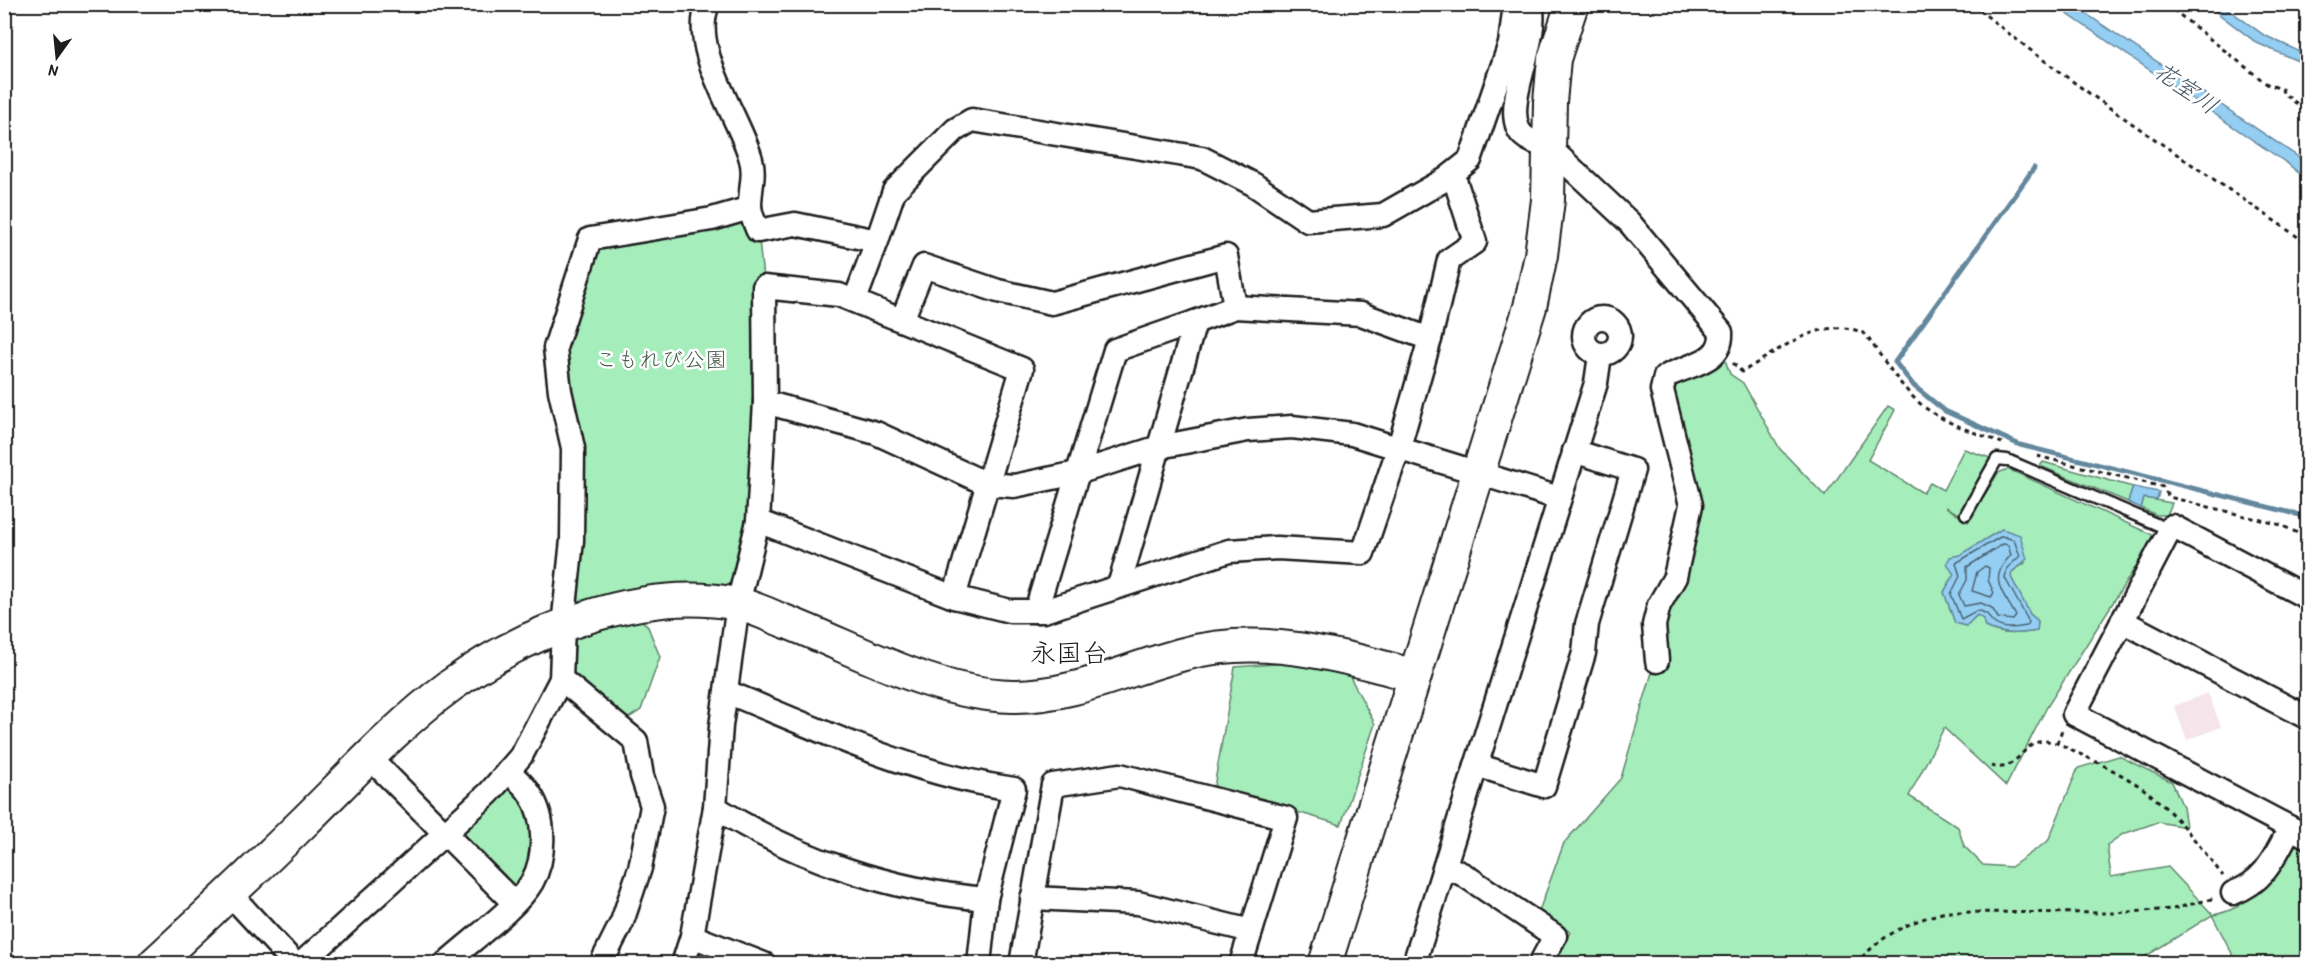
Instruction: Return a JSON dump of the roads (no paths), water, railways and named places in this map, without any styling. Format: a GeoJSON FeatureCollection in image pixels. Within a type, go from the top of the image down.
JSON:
{"type":"FeatureCollection","features":[{"type":"Feature","properties":{"kind":"street"},"geometry":{"type":"LineString","coordinates":[[708,4],[704,12],[705,49],[750,156],[754,175],[750,208],[758,231],[795,224],[877,241]]}},
{"type":"Feature","properties":{"kind":"street"},"geometry":{"type":"LineString","coordinates":[[855,300],[894,190],[955,130],[972,120],[1202,158],[1253,184],[1308,221],[1383,216],[1453,174],[1470,160],[1510,44],[1515,4]]}},
{"type":"Feature","properties":{"kind":"street"},"geometry":{"type":"LineString","coordinates":[[1531,4],[1533,13],[1528,49],[1515,114],[1518,130],[1534,143],[1548,146],[1629,222],[1711,318],[1720,332],[1722,344],[1714,356],[1665,377],[1662,390],[1691,505],[1675,577],[1659,605],[1654,625],[1657,661]]}},
{"type":"Feature","properties":{"kind":"street"},"geometry":{"type":"LineString","coordinates":[[1326,963],[1516,360],[1539,266],[1548,200],[1548,146],[1554,59],[1572,4]]}},
{"type":"Feature","properties":{"kind":"street"},"geometry":{"type":"LineString","coordinates":[[758,521],[954,597],[1010,610],[1044,611],[1229,551],[1276,548],[1363,553],[1399,447],[1430,339],[1449,260],[1475,242],[1453,174]]}},
{"type":"Feature","properties":{"kind":"street"},"geometry":{"type":"LineString","coordinates":[[301,963],[446,834],[508,771],[521,756],[561,679],[562,626],[572,540],[573,448],[560,391],[555,348],[590,239],[712,219],[750,208]]}},
{"type":"Feature","properties":{"kind":"street"},"geometry":{"type":"LineString","coordinates":[[902,320],[924,266],[998,291],[1052,303],[1226,256],[1235,307]]}},
{"type":"Feature","properties":{"kind":"street"},"geometry":{"type":"LineString","coordinates":[[683,963],[692,936],[716,807],[721,726],[738,604],[758,521],[765,402],[764,287],[839,295],[855,300],[1022,369],[954,597]]}},
{"type":"Feature","properties":{"kind":"street"},"geometry":{"type":"LineString","coordinates":[[1036,611],[1115,350],[1235,307],[1361,314],[1430,339]]}},
{"type":"Feature","properties":{"kind":"street"},"geometry":{"type":"LineString","coordinates":[[1119,586],[1195,322]]}},
{"type":"Feature","properties":{"kind":"street"},"geometry":{"type":"LineString","coordinates":[[1414,963],[1558,498],[1596,383],[1600,355]]}},
{"type":"Feature","properties":{"kind":"street"},"geometry":{"type":"LineString","coordinates":[[765,402],[876,433],[987,484],[1014,486],[1077,473],[1159,447],[1248,430],[1292,427],[1352,434],[1558,498]]}},
{"type":"Feature","properties":{"kind":"street"},"geometry":{"type":"LineString","coordinates":[[1476,765],[1544,786],[1584,653],[1587,624],[1632,470],[1574,451]]}},
{"type":"Feature","properties":{"kind":"street"},"geometry":{"type":"LineString","coordinates":[[2233,893],[2249,888],[2299,833],[2074,714],[2172,526],[2307,598]]}},
{"type":"Feature","properties":{"kind":"street"},"geometry":{"type":"LineString","coordinates":[[154,963],[230,894],[402,726],[450,686],[513,646],[562,626],[627,607],[683,599],[738,604],[828,638],[940,686],[1012,696],[1076,690],[1185,654],[1236,644],[1336,654],[1415,676]]}},
{"type":"Feature","properties":{"kind":"street"},"geometry":{"type":"LineString","coordinates":[[2122,621],[2307,718]]}},
{"type":"Feature","properties":{"kind":"street"},"geometry":{"type":"LineString","coordinates":[[561,679],[636,741],[642,776],[652,806],[640,868],[630,900],[622,922],[601,963]]}},
{"type":"Feature","properties":{"kind":"street"},"geometry":{"type":"LineString","coordinates":[[727,692],[894,759],[954,779],[1014,789],[986,899],[979,963]]}},
{"type":"Feature","properties":{"kind":"street"},"geometry":{"type":"LineString","coordinates":[[370,758],[514,903]]}},
{"type":"Feature","properties":{"kind":"street"},"geometry":{"type":"LineString","coordinates":[[446,963],[514,903],[532,881],[543,841],[538,810],[530,793],[508,771]]}},
{"type":"Feature","properties":{"kind":"street"},"geometry":{"type":"LineString","coordinates":[[1021,963],[1053,785],[1120,775],[1286,818],[1241,963]]}},
{"type":"Feature","properties":{"kind":"street"},"geometry":{"type":"LineString","coordinates":[[716,807],[752,831],[842,867],[949,896],[986,899]]}},
{"type":"Feature","properties":{"kind":"street"},"geometry":{"type":"LineString","coordinates":[[1445,866],[1464,875],[1555,936],[1540,963]]}},
{"type":"Feature","properties":{"kind":"street"},"geometry":{"type":"LineString","coordinates":[[230,894],[295,963]]}},
{"type":"Feature","properties":{"kind":"street"},"geometry":{"type":"LineString","coordinates":[[1032,898],[1138,903],[1251,931]]}},
{"type":"Feature","properties":{"kind":"street"},"geometry":{"type":"LineString","coordinates":[[692,936],[764,963]]}},
{"type":"Feature","properties":{"kind":"lane"},"geometry":{"type":"LineString","coordinates":[[1966,514],[1997,459],[2007,460],[2170,530]]}},
{"type":"Feature","properties":{"kind":"water","name":"花室川"},"geometry":{"type":"Polygon","coordinates":[[[2054,5],[2073,5],[2297,156],[2307,165],[2307,180],[2288,164],[2054,5]]]}},
{"type":"Feature","properties":{"kind":"water"},"geometry":{"type":"Polygon","coordinates":[[[2207,5],[2222,5],[2264,35],[2307,55],[2307,65],[2257,43],[2207,5]]]}},
{"type":"Feature","properties":{"kind":"water"},"geometry":{"type":"Polygon","coordinates":[[[2133,487],[2159,492],[2157,500],[2144,498],[2141,508],[2128,502],[2133,487]]]}},
{"type":"Feature","properties":{"kind":"water"},"geometry":{"type":"Polygon","coordinates":[[[2002,529],[2020,535],[2027,559],[2012,572],[2011,577],[2030,614],[2038,621],[2037,631],[2004,633],[1985,627],[1983,619],[1977,615],[1966,626],[1955,623],[1944,592],[1954,575],[1947,563],[1950,557],[1960,555],[2002,529]]]}},
{"type":"Feature","properties":{"kind":"waterway"},"geometry":{"type":"LineString","coordinates":[[2034,168],[1895,362],[1914,386],[1945,411],[2020,445],[2308,517]]}},
{"type":"Feature","properties":{"kind":"district","name":"永国台"},"geometry":{"type":"Point","coordinates":[1069,653]}},
{"type":"Feature","properties":{"kind":"park label","name":"こもれび公園"},"geometry":{"type":"Point","coordinates":[661,359]}}]}
